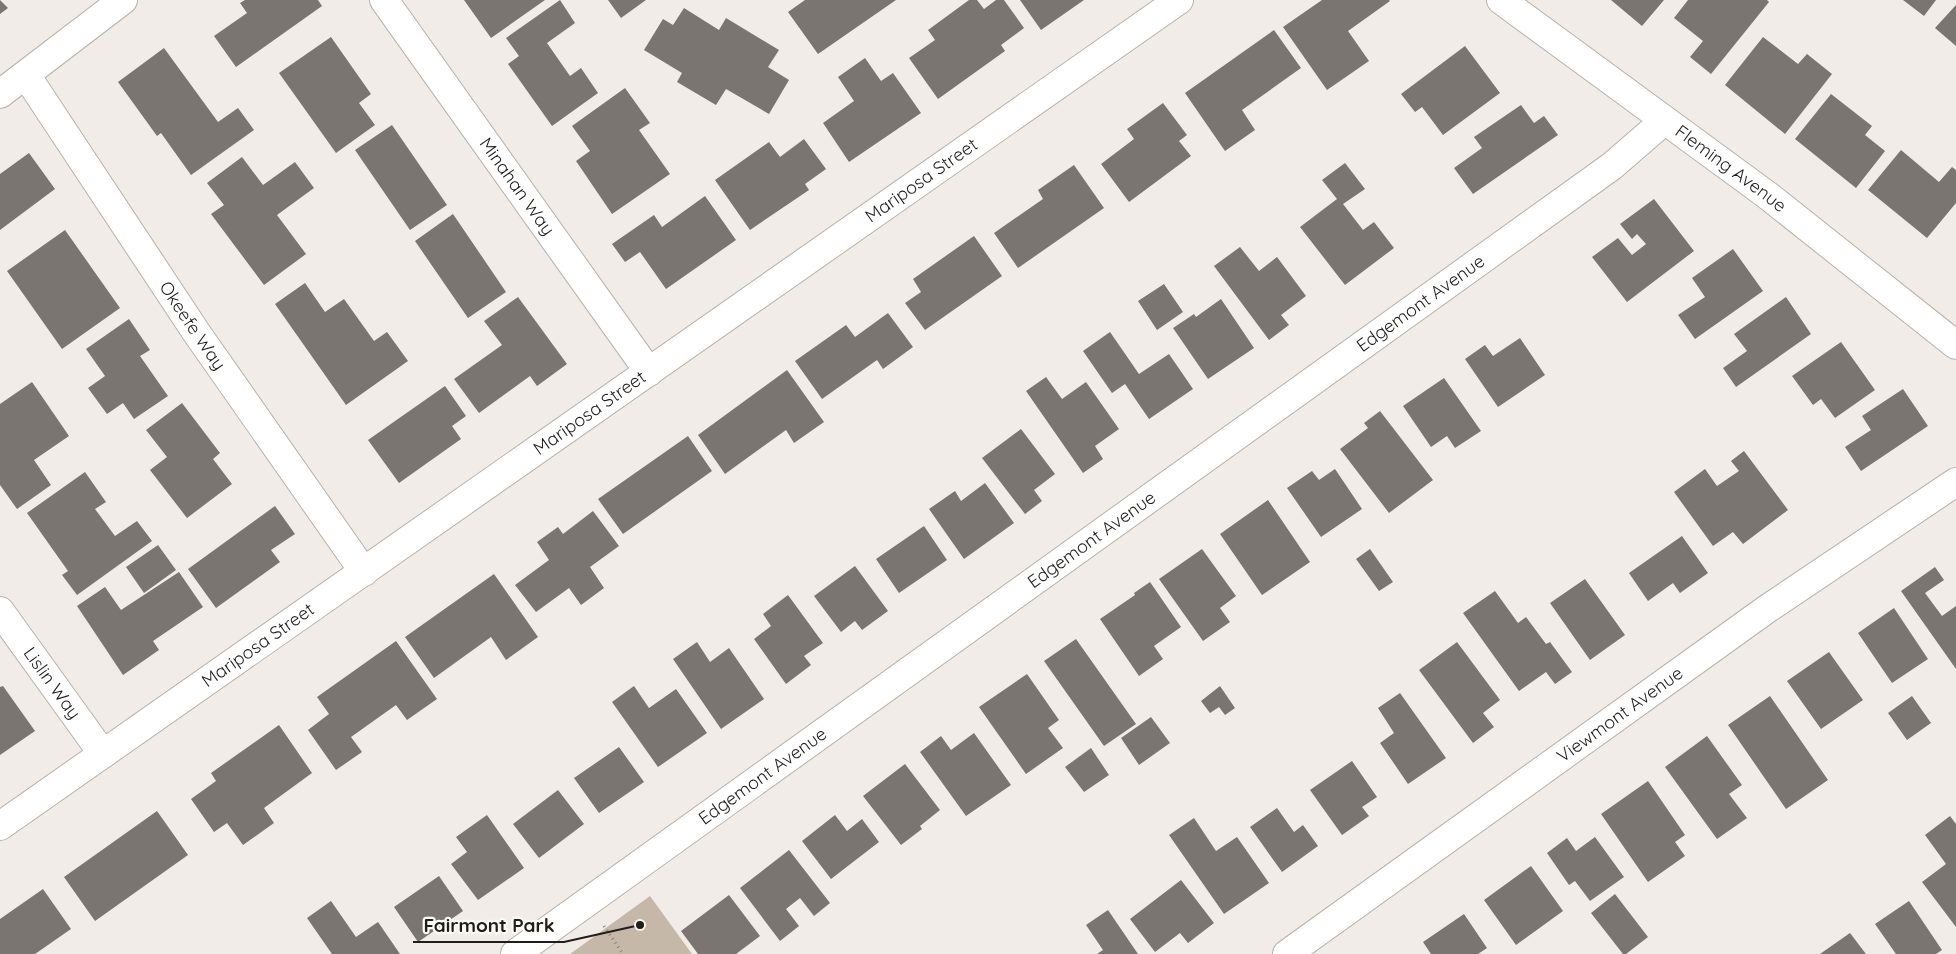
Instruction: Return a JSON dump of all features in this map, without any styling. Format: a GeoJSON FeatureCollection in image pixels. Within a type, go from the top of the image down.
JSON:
{"type":"FeatureCollection","features":[{"type":"Feature","properties":{"kind":"street"},"geometry":{"type":"LineString","coordinates":[[0,94],[123,0]]}},
{"type":"Feature","properties":{"kind":"street","name":"Minahan Way"},"geometry":{"type":"LineString","coordinates":[[384,0],[649,372]]}},
{"type":"Feature","properties":{"kind":"street","name":"Mariposa Street"},"geometry":{"type":"LineString","coordinates":[[0,826],[1179,0]]}},
{"type":"Feature","properties":{"kind":"street","name":"Fleming Avenue"},"geometry":{"type":"LineString","coordinates":[[1501,0],[1766,195],[1956,345]]}},
{"type":"Feature","properties":{"kind":"street","name":"Okeefe Way"},"geometry":{"type":"LineString","coordinates":[[26,75],[196,332],[364,572]]}},
{"type":"Feature","properties":{"kind":"street","name":"Edgemont Avenue"},"geometry":{"type":"LineString","coordinates":[[515,954],[1612,166],[1664,121]]}},
{"type":"Feature","properties":{"kind":"street","name":"Viewmont Avenue"},"geometry":{"type":"LineString","coordinates":[[1287,954],[1767,610],[1956,482]]}},
{"type":"Feature","properties":{"kind":"street","name":"Lislin Way"},"geometry":{"type":"LineString","coordinates":[[0,611],[103,754]]}},
{"type":"Feature","properties":{"kind":"shaded area"},"geometry":{"type":"Polygon","coordinates":[[[650,896],[692,954],[570,954],[650,896]]]}},
{"type":"Feature","properties":{"kind":"building"},"geometry":{"type":"Polygon","coordinates":[[[0,0],[8,8],[0,14],[0,0]]]}},
{"type":"Feature","properties":{"kind":"building"},"geometry":{"type":"Polygon","coordinates":[[[245,0],[318,0],[322,6],[236,67],[214,36],[247,13],[240,3],[245,0]]]}},
{"type":"Feature","properties":{"kind":"building"},"geometry":{"type":"Polygon","coordinates":[[[464,0],[545,0],[491,38],[464,0]]]}},
{"type":"Feature","properties":{"kind":"building"},"geometry":{"type":"Polygon","coordinates":[[[560,0],[575,23],[547,43],[570,76],[581,68],[598,93],[552,126],[508,64],[519,56],[506,38],[560,0]]]}},
{"type":"Feature","properties":{"kind":"building"},"geometry":{"type":"Polygon","coordinates":[[[608,0],[646,0],[621,18],[608,0]]]}},
{"type":"Feature","properties":{"kind":"building"},"geometry":{"type":"Polygon","coordinates":[[[805,0],[896,0],[818,54],[788,12],[805,0]]]}},
{"type":"Feature","properties":{"kind":"building"},"geometry":{"type":"Polygon","coordinates":[[[969,0],[977,0],[984,9],[996,0],[1004,0],[1024,28],[1001,45],[1005,51],[938,99],[909,58],[935,40],[928,30],[969,0]]]}},
{"type":"Feature","properties":{"kind":"building"},"geometry":{"type":"Polygon","coordinates":[[[1020,0],[1084,0],[1041,30],[1020,0]]]}},
{"type":"Feature","properties":{"kind":"building"},"geometry":{"type":"Polygon","coordinates":[[[1322,0],[1390,1],[1348,31],[1369,61],[1327,90],[1283,27],[1322,0]]]}},
{"type":"Feature","properties":{"kind":"building"},"geometry":{"type":"Polygon","coordinates":[[[1611,0],[1664,0],[1642,26],[1611,0]]]}},
{"type":"Feature","properties":{"kind":"building"},"geometry":{"type":"Polygon","coordinates":[[[1688,0],[1767,0],[1769,2],[1711,74],[1690,57],[1703,41],[1674,18],[1688,0]]]}},
{"type":"Feature","properties":{"kind":"building"},"geometry":{"type":"Polygon","coordinates":[[[1903,0],[1936,0],[1924,16],[1903,0]]]}},
{"type":"Feature","properties":{"kind":"building"},"geometry":{"type":"Polygon","coordinates":[[[1956,5],[1956,46],[1935,28],[1956,5]]]}},
{"type":"Feature","properties":{"kind":"building"},"geometry":{"type":"Polygon","coordinates":[[[684,8],[719,30],[726,18],[779,50],[768,67],[789,80],[769,114],[726,89],[716,105],[677,82],[682,73],[644,50],[663,19],[673,25],[684,8]]]}},
{"type":"Feature","properties":{"kind":"building"},"geometry":{"type":"Polygon","coordinates":[[[1274,30],[1301,68],[1242,110],[1255,130],[1225,151],[1185,93],[1274,30]]]}},
{"type":"Feature","properties":{"kind":"building"},"geometry":{"type":"Polygon","coordinates":[[[331,37],[371,94],[359,103],[375,125],[336,153],[279,73],[331,37]]]}},
{"type":"Feature","properties":{"kind":"building"},"geometry":{"type":"Polygon","coordinates":[[[1763,37],[1798,64],[1807,54],[1832,74],[1785,134],[1725,85],[1763,37]]]}},
{"type":"Feature","properties":{"kind":"building"},"geometry":{"type":"Polygon","coordinates":[[[1465,46],[1500,93],[1443,135],[1422,107],[1415,112],[1401,94],[1465,46]]]}},
{"type":"Feature","properties":{"kind":"building"},"geometry":{"type":"Polygon","coordinates":[[[164,48],[218,122],[238,108],[254,130],[191,175],[161,133],[157,136],[118,82],[164,48]]]}},
{"type":"Feature","properties":{"kind":"building"},"geometry":{"type":"Polygon","coordinates":[[[865,58],[881,81],[893,73],[921,113],[849,162],[823,123],[854,101],[838,77],[865,58]]]}},
{"type":"Feature","properties":{"kind":"building"},"geometry":{"type":"Polygon","coordinates":[[[625,88],[650,123],[639,130],[670,174],[612,214],[576,161],[590,151],[572,126],[625,88]]]}},
{"type":"Feature","properties":{"kind":"building"},"geometry":{"type":"Polygon","coordinates":[[[1831,94],[1872,126],[1865,135],[1885,151],[1856,188],[1795,139],[1831,94]]]}},
{"type":"Feature","properties":{"kind":"building"},"geometry":{"type":"Polygon","coordinates":[[[1163,103],[1187,135],[1179,141],[1191,156],[1129,202],[1101,164],[1134,139],[1127,129],[1163,103]]]}},
{"type":"Feature","properties":{"kind":"building"},"geometry":{"type":"Polygon","coordinates":[[[1521,105],[1534,123],[1544,116],[1558,135],[1473,194],[1454,168],[1482,148],[1474,137],[1521,105]]]}},
{"type":"Feature","properties":{"kind":"building"},"geometry":{"type":"Polygon","coordinates":[[[392,125],[447,205],[410,230],[355,150],[392,125]]]}},
{"type":"Feature","properties":{"kind":"building"},"geometry":{"type":"Polygon","coordinates":[[[804,139],[826,169],[805,184],[809,190],[750,230],[715,180],[769,142],[780,157],[804,139]]]}},
{"type":"Feature","properties":{"kind":"building"},"geometry":{"type":"Polygon","coordinates":[[[1901,150],[1939,182],[1952,167],[1956,170],[1956,203],[1927,238],[1868,190],[1901,150]]]}},
{"type":"Feature","properties":{"kind":"building"},"geometry":{"type":"Polygon","coordinates":[[[29,153],[55,189],[0,230],[0,174],[29,153]]]}},
{"type":"Feature","properties":{"kind":"building"},"geometry":{"type":"Polygon","coordinates":[[[242,157],[263,185],[295,162],[314,188],[277,215],[306,254],[264,285],[211,214],[224,205],[207,183],[242,157]]]}},
{"type":"Feature","properties":{"kind":"building"},"geometry":{"type":"Polygon","coordinates":[[[1345,163],[1365,189],[1343,204],[1363,230],[1374,222],[1394,248],[1345,285],[1300,227],[1337,199],[1322,180],[1345,163]]]}},
{"type":"Feature","properties":{"kind":"building"},"geometry":{"type":"Polygon","coordinates":[[[1074,165],[1104,208],[1018,268],[994,233],[1043,199],[1038,190],[1074,165]]]}},
{"type":"Feature","properties":{"kind":"building"},"geometry":{"type":"Polygon","coordinates":[[[705,196],[736,240],[666,289],[640,252],[625,262],[612,244],[654,215],[662,227],[705,196]]]}},
{"type":"Feature","properties":{"kind":"building"},"geometry":{"type":"Polygon","coordinates":[[[1654,199],[1694,251],[1627,302],[1592,257],[1618,238],[1632,255],[1646,244],[1637,234],[1632,239],[1620,224],[1654,199]]]}},
{"type":"Feature","properties":{"kind":"building"},"geometry":{"type":"Polygon","coordinates":[[[453,214],[506,292],[468,318],[415,241],[453,214]]]}},
{"type":"Feature","properties":{"kind":"building"},"geometry":{"type":"Polygon","coordinates":[[[65,230],[120,308],[62,349],[7,271],[65,230]]]}},
{"type":"Feature","properties":{"kind":"building"},"geometry":{"type":"Polygon","coordinates":[[[974,236],[1002,276],[925,330],[905,303],[921,292],[913,279],[974,236]]]}},
{"type":"Feature","properties":{"kind":"building"},"geometry":{"type":"Polygon","coordinates":[[[1240,247],[1259,271],[1277,257],[1306,296],[1281,315],[1289,325],[1269,340],[1214,266],[1240,247]]]}},
{"type":"Feature","properties":{"kind":"building"},"geometry":{"type":"Polygon","coordinates":[[[1733,249],[1763,291],[1695,339],[1678,315],[1705,297],[1692,278],[1733,249]]]}},
{"type":"Feature","properties":{"kind":"building"},"geometry":{"type":"Polygon","coordinates":[[[305,283],[325,312],[344,299],[374,341],[387,332],[408,361],[346,405],[275,304],[305,283]]]}},
{"type":"Feature","properties":{"kind":"building"},"geometry":{"type":"Polygon","coordinates":[[[1164,284],[1183,312],[1157,330],[1138,301],[1164,284]]]}},
{"type":"Feature","properties":{"kind":"building"},"geometry":{"type":"Polygon","coordinates":[[[518,297],[567,364],[537,386],[530,376],[479,413],[454,379],[502,345],[484,321],[518,297]]]}},
{"type":"Feature","properties":{"kind":"building"},"geometry":{"type":"Polygon","coordinates":[[[1786,297],[1811,334],[1736,387],[1723,368],[1747,351],[1734,334],[1786,297]]]}},
{"type":"Feature","properties":{"kind":"building"},"geometry":{"type":"Polygon","coordinates":[[[1221,299],[1254,348],[1208,379],[1173,328],[1194,314],[1196,317],[1221,299]]]}},
{"type":"Feature","properties":{"kind":"building"},"geometry":{"type":"Polygon","coordinates":[[[888,313],[913,347],[883,369],[877,360],[822,399],[795,361],[846,325],[855,337],[888,313]]]}},
{"type":"Feature","properties":{"kind":"building"},"geometry":{"type":"Polygon","coordinates":[[[129,319],[150,350],[140,356],[168,396],[134,419],[123,403],[107,414],[88,388],[105,376],[86,349],[129,319]]]}},
{"type":"Feature","properties":{"kind":"building"},"geometry":{"type":"Polygon","coordinates":[[[1110,332],[1139,374],[1169,354],[1193,389],[1149,419],[1125,384],[1112,393],[1083,351],[1110,332]]]}},
{"type":"Feature","properties":{"kind":"building"},"geometry":{"type":"Polygon","coordinates":[[[1520,338],[1545,375],[1498,407],[1465,359],[1485,345],[1493,356],[1520,338]]]}},
{"type":"Feature","properties":{"kind":"building"},"geometry":{"type":"Polygon","coordinates":[[[1841,342],[1875,390],[1835,418],[1821,399],[1813,405],[1792,376],[1841,342]]]}},
{"type":"Feature","properties":{"kind":"building"},"geometry":{"type":"Polygon","coordinates":[[[787,370],[824,422],[794,443],[786,430],[725,474],[698,435],[787,370]]]}},
{"type":"Feature","properties":{"kind":"building"},"geometry":{"type":"Polygon","coordinates":[[[1046,377],[1062,399],[1086,382],[1119,429],[1095,446],[1103,459],[1083,473],[1026,391],[1046,377]]]}},
{"type":"Feature","properties":{"kind":"building"},"geometry":{"type":"Polygon","coordinates":[[[1444,378],[1481,431],[1455,448],[1447,436],[1431,447],[1403,406],[1444,378]]]}},
{"type":"Feature","properties":{"kind":"building"},"geometry":{"type":"Polygon","coordinates":[[[32,382],[69,436],[34,460],[51,485],[17,509],[0,485],[0,404],[32,382]]]}},
{"type":"Feature","properties":{"kind":"building"},"geometry":{"type":"Polygon","coordinates":[[[445,386],[466,416],[452,426],[461,439],[399,483],[368,440],[445,386]]]}},
{"type":"Feature","properties":{"kind":"building"},"geometry":{"type":"Polygon","coordinates":[[[1903,389],[1928,426],[1861,471],[1845,447],[1871,430],[1862,416],[1903,389]]]}},
{"type":"Feature","properties":{"kind":"building"},"geometry":{"type":"Polygon","coordinates":[[[182,403],[220,453],[213,459],[232,484],[187,518],[150,470],[167,457],[146,430],[182,403]]]}},
{"type":"Feature","properties":{"kind":"building"},"geometry":{"type":"Polygon","coordinates":[[[1380,411],[1433,480],[1389,513],[1340,449],[1368,428],[1364,423],[1380,411]]]}},
{"type":"Feature","properties":{"kind":"building"},"geometry":{"type":"Polygon","coordinates":[[[1021,429],[1055,474],[1034,490],[1042,501],[1025,514],[982,458],[1021,429]]]}},
{"type":"Feature","properties":{"kind":"building"},"geometry":{"type":"Polygon","coordinates":[[[688,436],[712,471],[623,534],[598,499],[688,436]]]}},
{"type":"Feature","properties":{"kind":"building"},"geometry":{"type":"Polygon","coordinates":[[[1744,451],[1788,510],[1743,544],[1733,532],[1713,546],[1674,492],[1705,469],[1717,486],[1739,471],[1731,461],[1744,451]]]}},
{"type":"Feature","properties":{"kind":"building"},"geometry":{"type":"Polygon","coordinates":[[[1335,469],[1362,509],[1321,537],[1287,488],[1312,471],[1319,480],[1335,469]]]}},
{"type":"Feature","properties":{"kind":"building"},"geometry":{"type":"Polygon","coordinates":[[[85,472],[106,502],[95,509],[115,536],[137,521],[152,541],[77,595],[62,575],[68,571],[27,513],[85,472]]]}},
{"type":"Feature","properties":{"kind":"building"},"geometry":{"type":"Polygon","coordinates":[[[985,483],[1014,523],[964,559],[929,509],[955,491],[961,501],[985,483]]]}},
{"type":"Feature","properties":{"kind":"building"},"geometry":{"type":"Polygon","coordinates":[[[1268,500],[1310,562],[1262,595],[1220,534],[1268,500]]]}},
{"type":"Feature","properties":{"kind":"building"},"geometry":{"type":"Polygon","coordinates":[[[275,506],[295,534],[271,550],[280,562],[216,608],[188,569],[275,506]]]}},
{"type":"Feature","properties":{"kind":"building"},"geometry":{"type":"Polygon","coordinates":[[[593,511],[619,546],[590,567],[604,588],[581,605],[569,588],[536,612],[515,585],[549,560],[537,542],[558,527],[563,534],[593,511]]]}},
{"type":"Feature","properties":{"kind":"building"},"geometry":{"type":"Polygon","coordinates":[[[924,526],[947,560],[899,593],[876,559],[924,526]]]}},
{"type":"Feature","properties":{"kind":"building"},"geometry":{"type":"Polygon","coordinates":[[[1682,536],[1708,573],[1680,593],[1673,583],[1648,601],[1629,573],[1682,536]]]}},
{"type":"Feature","properties":{"kind":"building"},"geometry":{"type":"Polygon","coordinates":[[[158,545],[176,570],[144,593],[126,567],[158,545]]]}},
{"type":"Feature","properties":{"kind":"building"},"geometry":{"type":"Polygon","coordinates":[[[1202,549],[1236,596],[1220,608],[1230,622],[1203,641],[1159,579],[1202,549]]]}},
{"type":"Feature","properties":{"kind":"building"},"geometry":{"type":"Polygon","coordinates":[[[1370,549],[1393,582],[1379,591],[1356,559],[1370,549]]]}},
{"type":"Feature","properties":{"kind":"building"},"geometry":{"type":"Polygon","coordinates":[[[855,566],[888,611],[862,630],[855,621],[841,632],[814,596],[855,566]]]}},
{"type":"Feature","properties":{"kind":"building"},"geometry":{"type":"Polygon","coordinates":[[[1935,567],[1944,580],[1925,593],[1942,616],[1956,606],[1956,669],[1901,591],[1935,567]]]}},
{"type":"Feature","properties":{"kind":"building"},"geometry":{"type":"Polygon","coordinates":[[[179,572],[203,607],[153,641],[159,650],[123,675],[77,606],[105,587],[121,610],[179,572]]]}},
{"type":"Feature","properties":{"kind":"building"},"geometry":{"type":"Polygon","coordinates":[[[494,574],[538,637],[506,660],[491,637],[434,678],[405,637],[494,574]]]}},
{"type":"Feature","properties":{"kind":"building"},"geometry":{"type":"Polygon","coordinates":[[[1585,579],[1625,635],[1590,660],[1550,603],[1585,579]]]}},
{"type":"Feature","properties":{"kind":"building"},"geometry":{"type":"Polygon","coordinates":[[[1150,582],[1181,627],[1154,646],[1163,659],[1139,676],[1100,619],[1135,595],[1134,593],[1150,582]]]}},
{"type":"Feature","properties":{"kind":"building"},"geometry":{"type":"Polygon","coordinates":[[[1495,591],[1518,623],[1526,617],[1546,644],[1550,642],[1572,672],[1555,684],[1546,672],[1519,691],[1463,613],[1495,591]]]}},
{"type":"Feature","properties":{"kind":"building"},"geometry":{"type":"Polygon","coordinates":[[[788,595],[823,643],[804,656],[811,665],[786,684],[754,639],[771,626],[763,614],[788,595]]]}},
{"type":"Feature","properties":{"kind":"building"},"geometry":{"type":"Polygon","coordinates":[[[1894,608],[1928,659],[1892,683],[1858,633],[1894,608]]]}},
{"type":"Feature","properties":{"kind":"building"},"geometry":{"type":"Polygon","coordinates":[[[1076,639],[1136,724],[1104,746],[1044,661],[1076,639]]]}},
{"type":"Feature","properties":{"kind":"building"},"geometry":{"type":"Polygon","coordinates":[[[396,641],[437,699],[407,720],[396,705],[351,737],[362,752],[336,770],[308,730],[329,714],[317,697],[396,641]]]}},
{"type":"Feature","properties":{"kind":"building"},"geometry":{"type":"Polygon","coordinates":[[[697,642],[710,662],[729,648],[764,699],[721,729],[673,659],[697,642]]]}},
{"type":"Feature","properties":{"kind":"building"},"geometry":{"type":"Polygon","coordinates":[[[1457,642],[1500,700],[1483,713],[1494,727],[1473,743],[1419,670],[1457,642]]]}},
{"type":"Feature","properties":{"kind":"building"},"geometry":{"type":"Polygon","coordinates":[[[1829,652],[1863,700],[1821,729],[1787,681],[1829,652]]]}},
{"type":"Feature","properties":{"kind":"building"},"geometry":{"type":"Polygon","coordinates":[[[1027,674],[1059,720],[1048,728],[1063,748],[1026,774],[979,707],[1027,674]]]}},
{"type":"Feature","properties":{"kind":"building"},"geometry":{"type":"Polygon","coordinates":[[[3,686],[35,731],[0,755],[0,687],[3,686]]]}},
{"type":"Feature","properties":{"kind":"building"},"geometry":{"type":"Polygon","coordinates":[[[634,686],[649,708],[676,689],[707,733],[658,767],[612,702],[634,686]]]}},
{"type":"Feature","properties":{"kind":"building"},"geometry":{"type":"Polygon","coordinates":[[[1220,686],[1235,708],[1225,715],[1219,707],[1210,713],[1201,701],[1220,686]]]}},
{"type":"Feature","properties":{"kind":"building"},"geometry":{"type":"Polygon","coordinates":[[[1400,693],[1446,758],[1408,784],[1380,743],[1394,733],[1378,708],[1400,693]]]}},
{"type":"Feature","properties":{"kind":"building"},"geometry":{"type":"Polygon","coordinates":[[[1770,696],[1828,780],[1786,809],[1728,725],[1770,696]]]}},
{"type":"Feature","properties":{"kind":"building"},"geometry":{"type":"Polygon","coordinates":[[[1912,696],[1931,723],[1907,740],[1888,713],[1912,696]]]}},
{"type":"Feature","properties":{"kind":"building"},"geometry":{"type":"Polygon","coordinates":[[[1151,717],[1170,743],[1139,765],[1121,738],[1151,717]]]}},
{"type":"Feature","properties":{"kind":"building"},"geometry":{"type":"Polygon","coordinates":[[[279,725],[312,773],[264,808],[274,823],[243,845],[227,823],[214,832],[191,799],[216,781],[211,773],[279,725]]]}},
{"type":"Feature","properties":{"kind":"building"},"geometry":{"type":"Polygon","coordinates":[[[974,733],[1011,785],[966,816],[920,752],[941,736],[951,750],[974,733]]]}},
{"type":"Feature","properties":{"kind":"building"},"geometry":{"type":"Polygon","coordinates":[[[1707,736],[1742,785],[1729,794],[1747,818],[1717,839],[1665,767],[1707,736]]]}},
{"type":"Feature","properties":{"kind":"building"},"geometry":{"type":"Polygon","coordinates":[[[619,747],[644,782],[599,813],[574,778],[619,747]]]}},
{"type":"Feature","properties":{"kind":"building"},"geometry":{"type":"Polygon","coordinates":[[[1091,748],[1109,775],[1084,792],[1065,767],[1091,748]]]}},
{"type":"Feature","properties":{"kind":"building"},"geometry":{"type":"Polygon","coordinates":[[[1352,761],[1377,797],[1362,807],[1369,816],[1342,835],[1310,790],[1352,761]]]}},
{"type":"Feature","properties":{"kind":"building"},"geometry":{"type":"Polygon","coordinates":[[[905,764],[940,810],[920,826],[922,829],[901,845],[863,796],[905,764]]]}},
{"type":"Feature","properties":{"kind":"building"},"geometry":{"type":"Polygon","coordinates":[[[1648,781],[1685,835],[1675,842],[1685,856],[1648,882],[1601,814],[1648,781]]]}},
{"type":"Feature","properties":{"kind":"building"},"geometry":{"type":"Polygon","coordinates":[[[558,790],[584,824],[539,858],[513,824],[558,790]]]}},
{"type":"Feature","properties":{"kind":"building"},"geometry":{"type":"Polygon","coordinates":[[[1277,808],[1294,832],[1303,825],[1318,846],[1282,872],[1250,827],[1277,808]]]}},
{"type":"Feature","properties":{"kind":"building"},"geometry":{"type":"Polygon","coordinates":[[[157,811],[188,855],[95,921],[64,877],[157,811]]]}},
{"type":"Feature","properties":{"kind":"building"},"geometry":{"type":"Polygon","coordinates":[[[487,815],[524,868],[478,900],[451,864],[467,852],[456,837],[487,815]]]}},
{"type":"Feature","properties":{"kind":"building"},"geometry":{"type":"Polygon","coordinates":[[[835,815],[847,831],[862,819],[879,842],[831,879],[802,841],[835,815]]]}},
{"type":"Feature","properties":{"kind":"building"},"geometry":{"type":"Polygon","coordinates":[[[1950,816],[1956,824],[1956,927],[1922,882],[1946,864],[1925,835],[1950,816]]]}},
{"type":"Feature","properties":{"kind":"building"},"geometry":{"type":"Polygon","coordinates":[[[1194,818],[1216,851],[1237,837],[1269,883],[1224,914],[1169,835],[1194,818]]]}},
{"type":"Feature","properties":{"kind":"building"},"geometry":{"type":"Polygon","coordinates":[[[1595,837],[1624,877],[1590,901],[1575,881],[1569,885],[1547,853],[1567,838],[1576,851],[1595,837]]]}},
{"type":"Feature","properties":{"kind":"building"},"geometry":{"type":"Polygon","coordinates":[[[789,850],[830,903],[814,916],[800,898],[786,909],[799,926],[780,941],[740,888],[789,850]]]}},
{"type":"Feature","properties":{"kind":"building"},"geometry":{"type":"Polygon","coordinates":[[[1531,866],[1563,911],[1516,945],[1484,900],[1531,866]]]}},
{"type":"Feature","properties":{"kind":"building"},"geometry":{"type":"Polygon","coordinates":[[[439,876],[463,911],[418,942],[394,907],[439,876]]]}},
{"type":"Feature","properties":{"kind":"building"},"geometry":{"type":"Polygon","coordinates":[[[1181,880],[1214,923],[1188,943],[1180,933],[1155,952],[1130,919],[1181,880]]]}},
{"type":"Feature","properties":{"kind":"building"},"geometry":{"type":"Polygon","coordinates":[[[43,889],[71,929],[35,954],[0,954],[0,919],[43,889]]]}},
{"type":"Feature","properties":{"kind":"building"},"geometry":{"type":"Polygon","coordinates":[[[1615,894],[1648,937],[1626,954],[1623,954],[1591,913],[1615,894]]]}},
{"type":"Feature","properties":{"kind":"building"},"geometry":{"type":"Polygon","coordinates":[[[729,895],[760,936],[736,954],[698,954],[681,931],[729,895]]]}},
{"type":"Feature","properties":{"kind":"building"},"geometry":{"type":"Polygon","coordinates":[[[331,901],[356,937],[378,922],[400,954],[332,954],[307,918],[331,901]]]}},
{"type":"Feature","properties":{"kind":"building"},"geometry":{"type":"Polygon","coordinates":[[[1909,901],[1942,950],[1936,954],[1896,954],[1875,924],[1909,901]]]}},
{"type":"Feature","properties":{"kind":"building"},"geometry":{"type":"Polygon","coordinates":[[[1108,910],[1138,954],[1097,954],[1103,950],[1086,925],[1108,910]]]}},
{"type":"Feature","properties":{"kind":"building"},"geometry":{"type":"Polygon","coordinates":[[[1464,914],[1487,948],[1478,954],[1431,954],[1423,942],[1464,914]]]}},
{"type":"Feature","properties":{"kind":"building"},"geometry":{"type":"Polygon","coordinates":[[[1850,933],[1866,954],[1820,954],[1850,933]]]}},
{"type":"Feature","properties":{"kind":"place","name":"Fairmont Park"},"geometry":{"type":"Point","coordinates":[640,925]}}]}
